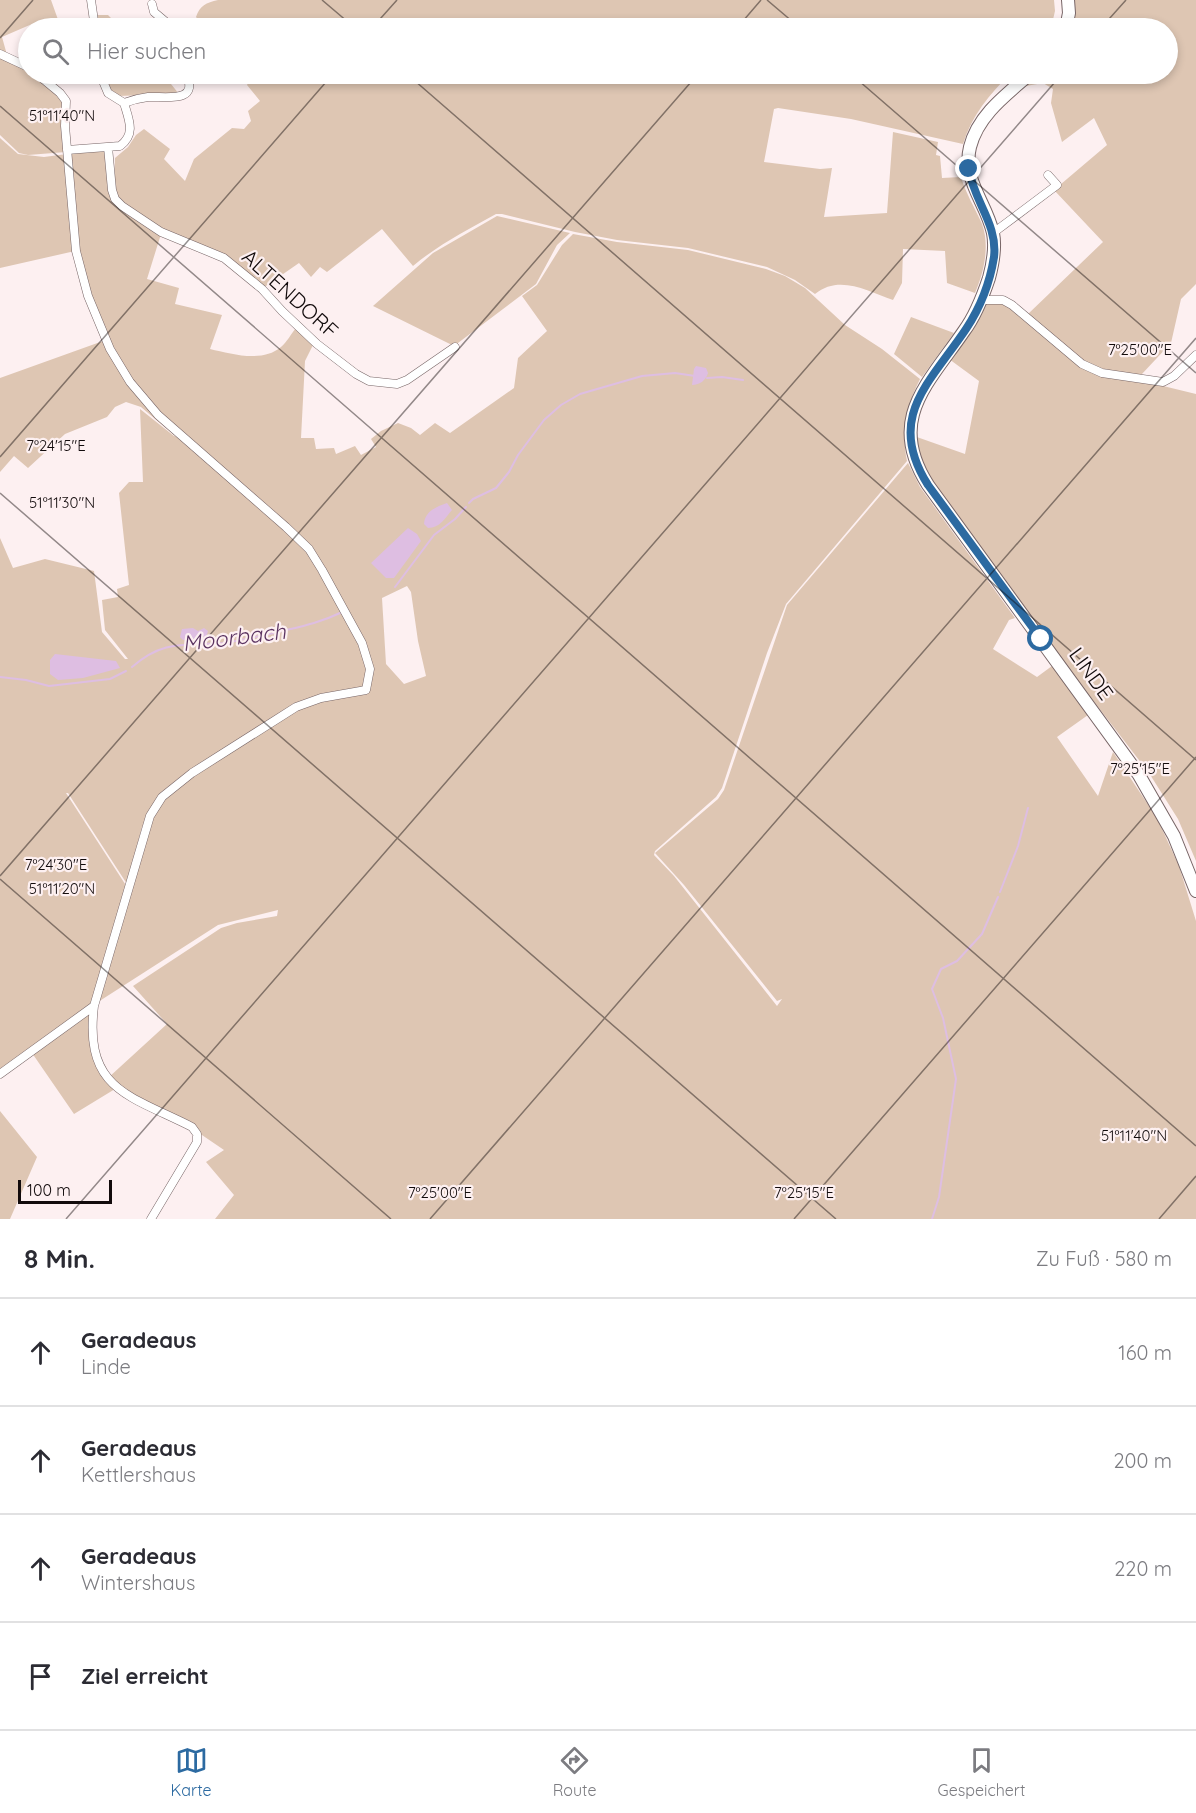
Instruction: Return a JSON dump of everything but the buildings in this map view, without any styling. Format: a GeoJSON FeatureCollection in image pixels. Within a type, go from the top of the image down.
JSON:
{"type":"FeatureCollection","features":[{"type":"Feature","properties":{"kind":"main road"},"geometry":{"type":"LineString","coordinates":[[1068,0],[1068,18]]}},
{"type":"Feature","properties":{"kind":"main road"},"geometry":{"type":"LineString","coordinates":[[993,233],[970,178],[968,157],[974,135],[989,112],[1019,84]]}},
{"type":"Feature","properties":{"kind":"main road","name":"LINDE"},"geometry":{"type":"LineString","coordinates":[[993,233],[994,256],[981,300],[966,330],[921,394],[912,420],[910,440],[913,457],[920,473],[953,520],[1152,795],[1178,843],[1196,891]]}},
{"type":"Feature","properties":{"kind":"street"},"geometry":{"type":"LineString","coordinates":[[91,0],[93,18]]}},
{"type":"Feature","properties":{"kind":"street"},"geometry":{"type":"LineString","coordinates":[[152,4],[154,12],[161,18]]}},
{"type":"Feature","properties":{"kind":"street"},"geometry":{"type":"LineString","coordinates":[[0,54],[18,62]]}},
{"type":"Feature","properties":{"kind":"street"},"geometry":{"type":"LineString","coordinates":[[49,84],[66,101],[65,126],[76,251],[88,296],[110,349],[130,382],[158,414],[286,526],[309,549],[362,643],[371,674],[366,690],[321,698],[296,707],[192,773],[162,797],[145,829],[94,1006],[92,1037],[94,1054],[106,1078],[116,1088],[192,1127],[197,1134],[197,1142],[151,1219]]}},
{"type":"Feature","properties":{"kind":"street"},"geometry":{"type":"LineString","coordinates":[[67,150],[120,146],[127,141],[130,135],[130,124],[124,103],[108,93],[104,84]]}},
{"type":"Feature","properties":{"kind":"street"},"geometry":{"type":"LineString","coordinates":[[124,103],[142,98],[174,98],[189,88],[189,84]]}},
{"type":"Feature","properties":{"kind":"street","name":"ALTENDORF"},"geometry":{"type":"LineString","coordinates":[[108,147],[112,190],[120,204],[161,232],[224,258],[262,289],[317,344],[356,374],[377,383],[397,384],[407,380],[455,347]]}},
{"type":"Feature","properties":{"kind":"street"},"geometry":{"type":"LineString","coordinates":[[993,233],[1057,185],[1048,175]]}},
{"type":"Feature","properties":{"kind":"street"},"geometry":{"type":"LineString","coordinates":[[981,300],[1003,300],[1012,305],[1082,364],[1102,373],[1163,382],[1174,376],[1196,355]]}},
{"type":"Feature","properties":{"kind":"street"},"geometry":{"type":"LineString","coordinates":[[0,1074],[94,1006]]}},
{"type":"Feature","properties":{"kind":"shaded area"},"geometry":{"type":"Polygon","coordinates":[[[0,0],[51,0],[57,18],[18,18],[18,30],[2,37],[7,55],[0,53],[0,0]]]}},
{"type":"Feature","properties":{"kind":"shaded area"},"geometry":{"type":"Polygon","coordinates":[[[218,0],[1054,0],[1055,11],[1053,18],[197,18],[199,10],[210,2],[218,0]]]}},
{"type":"Feature","properties":{"kind":"shaded area"},"geometry":{"type":"Polygon","coordinates":[[[1074,0],[1196,0],[1196,284],[1181,299],[1171,343],[1141,375],[1094,368],[1083,364],[1027,315],[1103,242],[1054,190],[1107,145],[1094,118],[1062,142],[1051,103],[1053,89],[1045,84],[1178,84],[1178,18],[1074,18],[1074,0]]]}},
{"type":"Feature","properties":{"kind":"shaded area"},"geometry":{"type":"Polygon","coordinates":[[[97,15],[108,15],[111,18],[97,18],[97,15]]]}},
{"type":"Feature","properties":{"kind":"shaded area"},"geometry":{"type":"Polygon","coordinates":[[[0,55],[18,64],[18,84],[47,84],[64,99],[66,152],[28,155],[19,153],[0,135],[0,55]]]}},
{"type":"Feature","properties":{"kind":"shaded area"},"geometry":{"type":"Polygon","coordinates":[[[108,84],[171,84],[179,94],[118,96],[108,84]]]}},
{"type":"Feature","properties":{"kind":"shaded area"},"geometry":{"type":"Polygon","coordinates":[[[1001,84],[982,106],[963,144],[851,119],[774,109],[764,162],[820,169],[832,168],[824,217],[887,213],[893,132],[938,142],[936,155],[940,156],[942,178],[961,177],[982,224],[986,250],[981,276],[975,293],[947,283],[945,251],[903,249],[902,283],[893,300],[864,289],[844,285],[824,288],[815,294],[795,280],[767,267],[688,248],[617,240],[496,214],[432,251],[413,266],[382,229],[327,272],[320,267],[311,277],[299,263],[263,288],[245,272],[161,230],[119,201],[114,188],[115,158],[144,129],[170,149],[164,159],[185,181],[194,159],[232,128],[244,129],[251,121],[248,111],[260,101],[247,85],[1001,84]]]}},
{"type":"Feature","properties":{"kind":"shaded area"},"geometry":{"type":"Polygon","coordinates":[[[0,138],[18,154],[44,157],[67,154],[75,251],[0,268],[0,138]]]}},
{"type":"Feature","properties":{"kind":"shaded area"},"geometry":{"type":"Polygon","coordinates":[[[108,149],[112,194],[161,234],[147,279],[179,288],[175,304],[222,315],[210,349],[247,356],[265,355],[281,347],[296,328],[314,343],[305,361],[301,438],[314,438],[316,449],[334,448],[336,454],[355,446],[361,455],[376,447],[371,439],[398,423],[411,428],[420,435],[435,423],[450,433],[514,388],[518,358],[547,331],[522,296],[537,285],[562,245],[573,234],[617,242],[688,250],[766,269],[785,276],[805,288],[845,325],[882,349],[920,379],[911,399],[906,419],[907,461],[786,604],[767,653],[722,788],[716,797],[655,851],[654,855],[674,876],[777,1006],[782,999],[777,1001],[684,885],[655,853],[718,799],[724,790],[787,605],[908,463],[920,487],[1015,618],[1009,620],[993,649],[1037,677],[1052,666],[1088,715],[1057,737],[1098,796],[1113,752],[1157,818],[1179,866],[1196,921],[1196,1219],[215,1219],[234,1195],[206,1162],[224,1150],[199,1133],[117,1088],[108,1078],[167,1024],[133,986],[221,928],[277,916],[278,910],[218,925],[98,1002],[155,809],[174,788],[307,704],[368,691],[372,681],[372,667],[369,653],[311,548],[159,413],[131,382],[111,348],[82,274],[68,152],[108,149]],[[407,586],[382,598],[386,664],[404,684],[426,676],[411,592],[407,586]]]}},
{"type":"Feature","properties":{"kind":"shaded area"},"geometry":{"type":"Polygon","coordinates":[[[497,216],[570,233],[557,245],[536,284],[454,346],[373,306],[433,253],[497,216]]]}},
{"type":"Feature","properties":{"kind":"shaded area"},"geometry":{"type":"Polygon","coordinates":[[[983,301],[1003,301],[1081,366],[1196,394],[1196,861],[1178,819],[1149,773],[1048,642],[924,472],[914,436],[965,454],[979,381],[949,359],[983,301]]]}},
{"type":"Feature","properties":{"kind":"shaded area"},"geometry":{"type":"Polygon","coordinates":[[[911,317],[954,333],[922,377],[894,354],[911,317]]]}},
{"type":"Feature","properties":{"kind":"shaded area"},"geometry":{"type":"Polygon","coordinates":[[[103,341],[129,383],[180,436],[174,435],[141,407],[126,402],[115,407],[107,417],[65,434],[28,468],[14,456],[0,472],[0,378],[103,341]]]}},
{"type":"Feature","properties":{"kind":"shaded area"},"geometry":{"type":"Polygon","coordinates":[[[696,366],[706,368],[708,373],[702,382],[692,385],[694,369],[696,366]]]}},
{"type":"Feature","properties":{"kind":"shaded area"},"geometry":{"type":"Polygon","coordinates":[[[140,409],[174,436],[180,437],[308,551],[344,613],[364,655],[367,672],[364,686],[356,690],[313,698],[206,762],[148,815],[142,827],[127,884],[66,793],[127,887],[91,1006],[0,1072],[0,538],[13,568],[45,559],[94,571],[102,632],[125,659],[128,659],[105,630],[102,600],[118,597],[117,589],[129,585],[119,493],[129,482],[143,482],[140,409]]]}},
{"type":"Feature","properties":{"kind":"shaded area"},"geometry":{"type":"Polygon","coordinates":[[[447,503],[452,510],[439,524],[428,528],[424,524],[426,516],[435,508],[447,503]]]}},
{"type":"Feature","properties":{"kind":"shaded area"},"geometry":{"type":"Polygon","coordinates":[[[408,528],[417,534],[421,541],[394,578],[386,578],[371,563],[408,528]]]}},
{"type":"Feature","properties":{"kind":"shaded area"},"geometry":{"type":"Polygon","coordinates":[[[193,628],[198,631],[204,628],[208,631],[206,638],[183,640],[180,637],[182,629],[193,628]]]}},
{"type":"Feature","properties":{"kind":"shaded area"},"geometry":{"type":"Polygon","coordinates":[[[55,654],[116,661],[120,668],[83,678],[58,680],[50,674],[50,660],[55,654]]]}},
{"type":"Feature","properties":{"kind":"shaded area"},"geometry":{"type":"Polygon","coordinates":[[[92,1010],[92,1046],[115,1089],[74,1114],[32,1053],[92,1010]]]}},
{"type":"Feature","properties":{"kind":"shaded area"},"geometry":{"type":"Polygon","coordinates":[[[0,1111],[37,1157],[10,1219],[0,1219],[0,1111]]]}},
{"type":"Feature","properties":{"kind":"waterway","name":"Moorbach"},"geometry":{"type":"LineString","coordinates":[[469,503],[496,488],[544,420],[561,405],[580,394],[642,376],[675,373],[695,376]]}},
{"type":"Feature","properties":{"kind":"waterway","name":"Moorbach"},"geometry":{"type":"LineString","coordinates":[[707,378],[722,377],[743,380]]}},
{"type":"Feature","properties":{"kind":"waterway","name":"Moorbach"},"geometry":{"type":"LineString","coordinates":[[395,587],[434,535],[466,507]]}},
{"type":"Feature","properties":{"kind":"waterway","name":"Moorbach"},"geometry":{"type":"LineString","coordinates":[[132,667],[154,652],[165,648],[242,640],[307,625],[340,613]]}},
{"type":"Feature","properties":{"kind":"waterway","name":"Moorbach"},"geometry":{"type":"LineString","coordinates":[[0,677],[49,686],[110,679],[126,671]]}},
{"type":"Feature","properties":{"kind":"waterway"},"geometry":{"type":"LineString","coordinates":[[1000,892],[1018,846],[1028,808]]}},
{"type":"Feature","properties":{"kind":"waterway"},"geometry":{"type":"LineString","coordinates":[[932,1219],[939,1197],[956,1079],[943,1018],[932,989],[941,969],[957,961],[982,934],[998,897]]}},
{"type":"Feature","properties":{"kind":"route"},"geometry":{"type":"LineString","coordinates":[[969,169],[974,189],[993,233],[994,256],[981,300],[973,318],[927,382],[921,394],[912,420],[911,448],[916,465],[928,485],[1041,639]]}}]}
